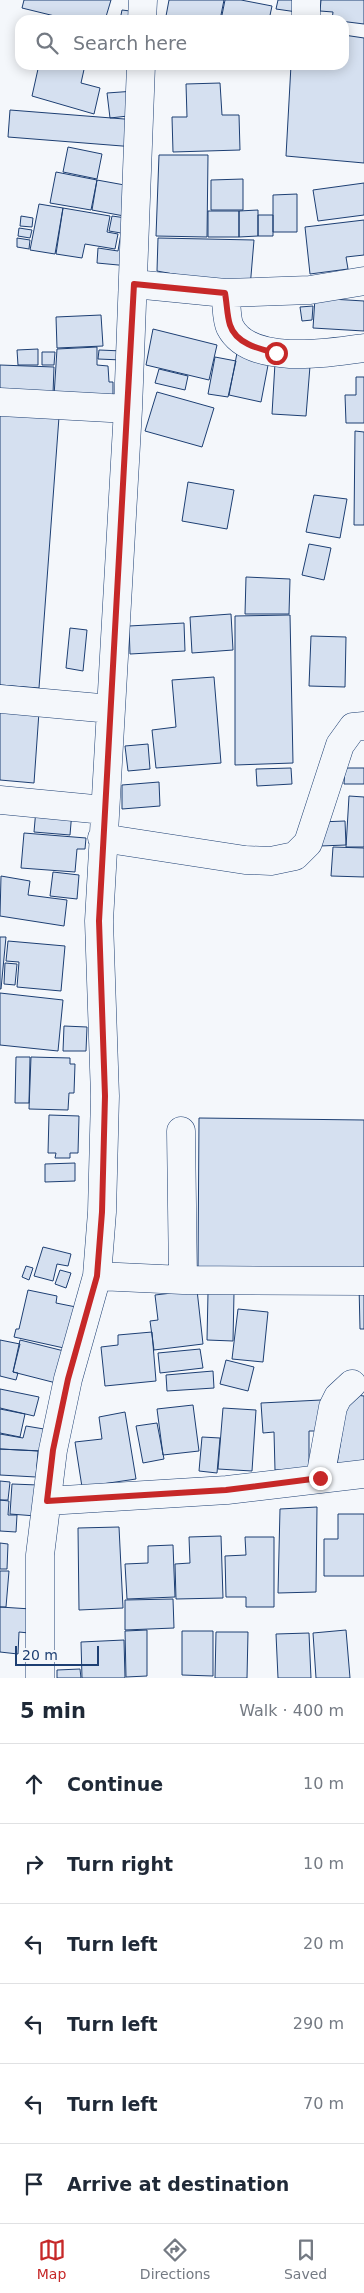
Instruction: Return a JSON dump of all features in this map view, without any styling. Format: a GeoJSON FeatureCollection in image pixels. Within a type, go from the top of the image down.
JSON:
{"type":"FeatureCollection","features":[{"type":"Feature","properties":{"kind":"street"},"geometry":{"type":"LineString","coordinates":[[142,15],[143,0]]}},
{"type":"Feature","properties":{"kind":"street"},"geometry":{"type":"LineString","coordinates":[[306,0],[306,15]]}},
{"type":"Feature","properties":{"kind":"street"},"geometry":{"type":"LineString","coordinates":[[40,1678],[40,1555],[53,1450],[68,1379],[97,1276],[102,1212],[105,1096],[99,921],[102,838],[128,410],[141,70]]}},
{"type":"Feature","properties":{"kind":"street"},"geometry":{"type":"LineString","coordinates":[[134,284],[225,293],[310,290],[364,281]]}},
{"type":"Feature","properties":{"kind":"street"},"geometry":{"type":"LineString","coordinates":[[225,293],[230,327],[240,339],[253,347],[276,353],[322,354],[364,348]]}},
{"type":"Feature","properties":{"kind":"street"},"geometry":{"type":"LineString","coordinates":[[0,402],[128,410]]}},
{"type":"Feature","properties":{"kind":"street"},"geometry":{"type":"LineString","coordinates":[[0,699],[111,709]]}},
{"type":"Feature","properties":{"kind":"street"},"geometry":{"type":"LineString","coordinates":[[102,838],[245,860],[271,862],[295,856],[308,843],[340,745],[353,727],[364,726]]}},
{"type":"Feature","properties":{"kind":"street"},"geometry":{"type":"LineString","coordinates":[[0,800],[104,810]]}},
{"type":"Feature","properties":{"kind":"street"},"geometry":{"type":"LineString","coordinates":[[180,1131],[183,1280]]}},
{"type":"Feature","properties":{"kind":"street"},"geometry":{"type":"LineString","coordinates":[[97,1276],[183,1280],[364,1281]]}},
{"type":"Feature","properties":{"kind":"street"},"geometry":{"type":"LineString","coordinates":[[320,1478],[333,1407],[338,1397],[352,1384]]}},
{"type":"Feature","properties":{"kind":"street"},"geometry":{"type":"LineString","coordinates":[[47,1501],[226,1490],[364,1474]]}},
{"type":"Feature","properties":{"kind":"building"},"geometry":{"type":"Polygon","coordinates":[[[24,0],[111,0],[106,15],[51,15],[22,8],[24,0]]]}},
{"type":"Feature","properties":{"kind":"building"},"geometry":{"type":"Polygon","coordinates":[[[169,0],[224,0],[221,15],[166,15],[169,0]]]}},
{"type":"Feature","properties":{"kind":"building"},"geometry":{"type":"Polygon","coordinates":[[[225,0],[241,0],[272,6],[270,15],[222,15],[225,0]]]}},
{"type":"Feature","properties":{"kind":"building"},"geometry":{"type":"Polygon","coordinates":[[[278,0],[298,0],[297,12],[276,9],[278,0]]]}},
{"type":"Feature","properties":{"kind":"building"},"geometry":{"type":"Polygon","coordinates":[[[321,0],[364,0],[364,24],[349,22],[349,15],[333,15],[333,12],[320,11],[321,0]]]}},
{"type":"Feature","properties":{"kind":"building"},"geometry":{"type":"Polygon","coordinates":[[[122,10],[138,12],[137,15],[121,15],[122,10]]]}},
{"type":"Feature","properties":{"kind":"building"},"geometry":{"type":"Polygon","coordinates":[[[349,36],[364,38],[364,163],[286,156],[291,70],[349,70],[349,36]]]}},
{"type":"Feature","properties":{"kind":"building"},"geometry":{"type":"Polygon","coordinates":[[[38,70],[84,70],[81,83],[100,88],[94,114],[32,96],[38,70]]]}},
{"type":"Feature","properties":{"kind":"building"},"geometry":{"type":"Polygon","coordinates":[[[220,83],[222,115],[239,115],[240,150],[173,152],[172,117],[187,117],[186,84],[220,83]]]}},
{"type":"Feature","properties":{"kind":"building"},"geometry":{"type":"Polygon","coordinates":[[[135,91],[137,115],[110,118],[107,93],[135,91]]]}},
{"type":"Feature","properties":{"kind":"building"},"geometry":{"type":"Polygon","coordinates":[[[10,110],[137,120],[135,147],[8,137],[10,110]]]}},
{"type":"Feature","properties":{"kind":"building"},"geometry":{"type":"Polygon","coordinates":[[[68,147],[102,154],[97,179],[63,172],[68,147]]]}},
{"type":"Feature","properties":{"kind":"building"},"geometry":{"type":"Polygon","coordinates":[[[159,155],[208,155],[207,237],[156,236],[159,155]]]}},
{"type":"Feature","properties":{"kind":"building"},"geometry":{"type":"Polygon","coordinates":[[[56,172],[97,180],[91,210],[50,203],[56,172]]]}},
{"type":"Feature","properties":{"kind":"building"},"geometry":{"type":"Polygon","coordinates":[[[243,179],[243,210],[211,210],[211,180],[243,179]]]}},
{"type":"Feature","properties":{"kind":"building"},"geometry":{"type":"Polygon","coordinates":[[[97,180],[130,186],[124,216],[92,210],[97,180]]]}},
{"type":"Feature","properties":{"kind":"building"},"geometry":{"type":"Polygon","coordinates":[[[364,183],[364,215],[318,221],[313,190],[364,183]]]}},
{"type":"Feature","properties":{"kind":"building"},"geometry":{"type":"Polygon","coordinates":[[[297,194],[297,232],[273,232],[273,195],[297,194]]]}},
{"type":"Feature","properties":{"kind":"building"},"geometry":{"type":"Polygon","coordinates":[[[39,204],[63,208],[55,254],[30,250],[39,204]]]}},
{"type":"Feature","properties":{"kind":"building"},"geometry":{"type":"Polygon","coordinates":[[[63,208],[110,216],[107,232],[118,234],[115,249],[85,244],[82,258],[56,254],[63,208]]]}},
{"type":"Feature","properties":{"kind":"building"},"geometry":{"type":"Polygon","coordinates":[[[258,210],[258,236],[239,237],[239,211],[258,210]]]}},
{"type":"Feature","properties":{"kind":"building"},"geometry":{"type":"Polygon","coordinates":[[[208,211],[239,211],[239,237],[208,237],[208,211]]]}},
{"type":"Feature","properties":{"kind":"building"},"geometry":{"type":"Polygon","coordinates":[[[258,215],[273,215],[273,236],[258,236],[258,215]]]}},
{"type":"Feature","properties":{"kind":"building"},"geometry":{"type":"Polygon","coordinates":[[[21,216],[33,218],[32,227],[20,226],[21,216]]]}},
{"type":"Feature","properties":{"kind":"building"},"geometry":{"type":"Polygon","coordinates":[[[112,216],[133,219],[129,266],[97,263],[98,248],[118,251],[121,233],[109,231],[112,216]]]}},
{"type":"Feature","properties":{"kind":"building"},"geometry":{"type":"Polygon","coordinates":[[[364,220],[364,255],[346,257],[348,269],[310,274],[305,227],[364,220]]]}},
{"type":"Feature","properties":{"kind":"building"},"geometry":{"type":"Polygon","coordinates":[[[19,228],[32,230],[30,238],[18,236],[19,228]]]}},
{"type":"Feature","properties":{"kind":"building"},"geometry":{"type":"Polygon","coordinates":[[[17,238],[30,240],[29,249],[17,247],[17,238]]]}},
{"type":"Feature","properties":{"kind":"building"},"geometry":{"type":"Polygon","coordinates":[[[158,238],[254,240],[250,288],[157,271],[158,238]]]}},
{"type":"Feature","properties":{"kind":"building"},"geometry":{"type":"Polygon","coordinates":[[[315,298],[364,301],[364,331],[313,328],[315,298]]]}},
{"type":"Feature","properties":{"kind":"building"},"geometry":{"type":"Polygon","coordinates":[[[313,306],[312,320],[302,321],[300,307],[313,306]]]}},
{"type":"Feature","properties":{"kind":"building"},"geometry":{"type":"Polygon","coordinates":[[[101,315],[103,346],[57,348],[56,317],[101,315]]]}},
{"type":"Feature","properties":{"kind":"building"},"geometry":{"type":"Polygon","coordinates":[[[153,329],[217,345],[209,380],[146,365],[153,329]]]}},
{"type":"Feature","properties":{"kind":"building"},"geometry":{"type":"Polygon","coordinates":[[[97,347],[97,365],[108,366],[109,382],[113,382],[113,399],[54,396],[57,349],[97,347]]]}},
{"type":"Feature","properties":{"kind":"building"},"geometry":{"type":"Polygon","coordinates":[[[38,349],[38,365],[18,365],[17,350],[38,349]]]}},
{"type":"Feature","properties":{"kind":"building"},"geometry":{"type":"Polygon","coordinates":[[[99,350],[123,351],[122,360],[98,359],[99,350]]]}},
{"type":"Feature","properties":{"kind":"building"},"geometry":{"type":"Polygon","coordinates":[[[42,352],[55,352],[54,365],[42,365],[42,352]]]}},
{"type":"Feature","properties":{"kind":"building"},"geometry":{"type":"Polygon","coordinates":[[[237,353],[269,360],[261,402],[229,395],[237,353]]]}},
{"type":"Feature","properties":{"kind":"building"},"geometry":{"type":"Polygon","coordinates":[[[215,357],[236,361],[228,397],[208,394],[215,357]]]}},
{"type":"Feature","properties":{"kind":"building"},"geometry":{"type":"Polygon","coordinates":[[[275,363],[310,366],[306,416],[272,414],[275,363]]]}},
{"type":"Feature","properties":{"kind":"building"},"geometry":{"type":"Polygon","coordinates":[[[0,365],[54,367],[53,394],[0,392],[0,365]]]}},
{"type":"Feature","properties":{"kind":"building"},"geometry":{"type":"Polygon","coordinates":[[[159,369],[188,376],[185,390],[155,383],[159,369]]]}},
{"type":"Feature","properties":{"kind":"building"},"geometry":{"type":"Polygon","coordinates":[[[356,377],[364,377],[364,423],[346,423],[345,395],[356,395],[356,377]]]}},
{"type":"Feature","properties":{"kind":"building"},"geometry":{"type":"Polygon","coordinates":[[[157,392],[214,408],[202,447],[145,431],[157,392]]]}},
{"type":"Feature","properties":{"kind":"building"},"geometry":{"type":"Polygon","coordinates":[[[0,413],[59,417],[39,688],[0,685],[0,413]]]}},
{"type":"Feature","properties":{"kind":"building"},"geometry":{"type":"Polygon","coordinates":[[[355,431],[364,432],[364,525],[354,525],[355,431]]]}},
{"type":"Feature","properties":{"kind":"building"},"geometry":{"type":"Polygon","coordinates":[[[188,482],[234,490],[227,529],[182,521],[188,482]]]}},
{"type":"Feature","properties":{"kind":"building"},"geometry":{"type":"Polygon","coordinates":[[[314,495],[347,499],[340,538],[306,532],[314,495]]]}},
{"type":"Feature","properties":{"kind":"building"},"geometry":{"type":"Polygon","coordinates":[[[309,544],[331,548],[324,580],[302,575],[309,544]]]}},
{"type":"Feature","properties":{"kind":"building"},"geometry":{"type":"Polygon","coordinates":[[[246,577],[290,579],[289,614],[245,614],[246,577]]]}},
{"type":"Feature","properties":{"kind":"building"},"geometry":{"type":"Polygon","coordinates":[[[231,614],[233,650],[192,653],[190,617],[231,614]]]}},
{"type":"Feature","properties":{"kind":"building"},"geometry":{"type":"Polygon","coordinates":[[[290,615],[293,763],[235,765],[235,616],[290,615]]]}},
{"type":"Feature","properties":{"kind":"building"},"geometry":{"type":"Polygon","coordinates":[[[184,623],[185,651],[130,654],[129,626],[184,623]]]}},
{"type":"Feature","properties":{"kind":"building"},"geometry":{"type":"Polygon","coordinates":[[[70,628],[87,630],[83,671],[66,668],[70,628]]]}},
{"type":"Feature","properties":{"kind":"building"},"geometry":{"type":"Polygon","coordinates":[[[311,636],[346,637],[345,687],[309,686],[311,636]]]}},
{"type":"Feature","properties":{"kind":"building"},"geometry":{"type":"Polygon","coordinates":[[[214,677],[221,763],[156,768],[152,730],[176,727],[172,680],[214,677]]]}},
{"type":"Feature","properties":{"kind":"building"},"geometry":{"type":"Polygon","coordinates":[[[0,709],[39,712],[34,783],[0,780],[0,709]]]}},
{"type":"Feature","properties":{"kind":"building"},"geometry":{"type":"Polygon","coordinates":[[[148,744],[150,769],[128,771],[125,746],[148,744]]]}},
{"type":"Feature","properties":{"kind":"building"},"geometry":{"type":"Polygon","coordinates":[[[291,768],[292,784],[257,786],[256,769],[291,768]]]}},
{"type":"Feature","properties":{"kind":"building"},"geometry":{"type":"Polygon","coordinates":[[[345,768],[364,768],[364,784],[344,784],[345,768]]]}},
{"type":"Feature","properties":{"kind":"building"},"geometry":{"type":"Polygon","coordinates":[[[159,782],[160,806],[122,809],[122,785],[159,782]]]}},
{"type":"Feature","properties":{"kind":"building"},"geometry":{"type":"Polygon","coordinates":[[[349,796],[364,797],[364,847],[346,847],[349,796]]]}},
{"type":"Feature","properties":{"kind":"building"},"geometry":{"type":"Polygon","coordinates":[[[36,809],[72,811],[70,835],[34,832],[36,809]]]}},
{"type":"Feature","properties":{"kind":"building"},"geometry":{"type":"Polygon","coordinates":[[[345,821],[346,845],[320,846],[319,822],[345,821]]]}},
{"type":"Feature","properties":{"kind":"building"},"geometry":{"type":"Polygon","coordinates":[[[24,833],[86,838],[85,849],[77,849],[75,872],[21,868],[24,833]]]}},
{"type":"Feature","properties":{"kind":"building"},"geometry":{"type":"Polygon","coordinates":[[[333,847],[364,848],[364,877],[331,876],[333,847]]]}},
{"type":"Feature","properties":{"kind":"building"},"geometry":{"type":"Polygon","coordinates":[[[53,872],[79,875],[77,899],[50,896],[53,872]]]}},
{"type":"Feature","properties":{"kind":"building"},"geometry":{"type":"Polygon","coordinates":[[[1,876],[30,881],[28,895],[67,900],[64,926],[0,916],[1,876]]]}},
{"type":"Feature","properties":{"kind":"building"},"geometry":{"type":"Polygon","coordinates":[[[0,937],[6,937],[1,989],[0,989],[0,937]]]}},
{"type":"Feature","properties":{"kind":"building"},"geometry":{"type":"Polygon","coordinates":[[[8,941],[65,946],[61,991],[17,987],[19,962],[6,961],[8,941]]]}},
{"type":"Feature","properties":{"kind":"building"},"geometry":{"type":"Polygon","coordinates":[[[5,963],[17,964],[15,985],[4,984],[5,963]]]}},
{"type":"Feature","properties":{"kind":"building"},"geometry":{"type":"Polygon","coordinates":[[[0,993],[63,1000],[58,1051],[0,1045],[0,993]]]}},
{"type":"Feature","properties":{"kind":"building"},"geometry":{"type":"Polygon","coordinates":[[[64,1026],[87,1027],[86,1051],[63,1051],[64,1026]]]}},
{"type":"Feature","properties":{"kind":"building"},"geometry":{"type":"Polygon","coordinates":[[[16,1057],[30,1057],[29,1103],[15,1103],[16,1057]]]}},
{"type":"Feature","properties":{"kind":"building"},"geometry":{"type":"Polygon","coordinates":[[[31,1057],[70,1058],[70,1064],[75,1064],[74,1093],[69,1093],[68,1110],[29,1109],[31,1057]]]}},
{"type":"Feature","properties":{"kind":"building"},"geometry":{"type":"Polygon","coordinates":[[[49,1115],[79,1116],[78,1153],[70,1153],[70,1158],[55,1158],[56,1153],[48,1153],[49,1115]]]}},
{"type":"Feature","properties":{"kind":"building"},"geometry":{"type":"Polygon","coordinates":[[[199,1118],[364,1120],[364,1269],[198,1267],[199,1118]]]}},
{"type":"Feature","properties":{"kind":"building"},"geometry":{"type":"Polygon","coordinates":[[[75,1163],[75,1181],[45,1182],[45,1164],[75,1163]]]}},
{"type":"Feature","properties":{"kind":"building"},"geometry":{"type":"Polygon","coordinates":[[[43,1247],[71,1254],[68,1266],[57,1264],[53,1281],[34,1276],[43,1247]]]}},
{"type":"Feature","properties":{"kind":"building"},"geometry":{"type":"Polygon","coordinates":[[[26,1266],[33,1268],[29,1280],[22,1277],[26,1266]]]}},
{"type":"Feature","properties":{"kind":"building"},"geometry":{"type":"Polygon","coordinates":[[[60,1270],[71,1273],[66,1288],[55,1284],[60,1270]]]}},
{"type":"Feature","properties":{"kind":"building"},"geometry":{"type":"Polygon","coordinates":[[[359,1285],[364,1285],[364,1329],[360,1329],[359,1285]]]}},
{"type":"Feature","properties":{"kind":"building"},"geometry":{"type":"Polygon","coordinates":[[[28,1290],[57,1296],[56,1303],[76,1307],[73,1350],[14,1337],[16,1329],[19,1329],[28,1290]]]}},
{"type":"Feature","properties":{"kind":"building"},"geometry":{"type":"Polygon","coordinates":[[[197,1290],[203,1344],[154,1350],[150,1321],[158,1320],[155,1295],[197,1290]]]}},
{"type":"Feature","properties":{"kind":"building"},"geometry":{"type":"Polygon","coordinates":[[[208,1293],[234,1293],[233,1341],[207,1340],[208,1293]]]}},
{"type":"Feature","properties":{"kind":"building"},"geometry":{"type":"Polygon","coordinates":[[[238,1309],[268,1312],[263,1362],[232,1359],[238,1309]]]}},
{"type":"Feature","properties":{"kind":"building"},"geometry":{"type":"Polygon","coordinates":[[[152,1332],[156,1381],[105,1386],[101,1347],[118,1345],[118,1335],[152,1332]]]}},
{"type":"Feature","properties":{"kind":"building"},"geometry":{"type":"Polygon","coordinates":[[[0,1340],[20,1344],[13,1372],[18,1373],[16,1380],[0,1376],[0,1340]]]}},
{"type":"Feature","properties":{"kind":"building"},"geometry":{"type":"Polygon","coordinates":[[[20,1340],[68,1352],[60,1384],[13,1372],[20,1340]]]}},
{"type":"Feature","properties":{"kind":"building"},"geometry":{"type":"Polygon","coordinates":[[[200,1349],[203,1368],[160,1373],[158,1353],[200,1349]]]}},
{"type":"Feature","properties":{"kind":"building"},"geometry":{"type":"Polygon","coordinates":[[[226,1360],[254,1367],[248,1391],[220,1384],[226,1360]]]}},
{"type":"Feature","properties":{"kind":"building"},"geometry":{"type":"Polygon","coordinates":[[[213,1371],[214,1388],[167,1391],[166,1375],[213,1371]]]}},
{"type":"Feature","properties":{"kind":"building"},"geometry":{"type":"Polygon","coordinates":[[[0,1389],[39,1397],[34,1416],[0,1408],[0,1389]]]}},
{"type":"Feature","properties":{"kind":"building"},"geometry":{"type":"Polygon","coordinates":[[[348,1394],[364,1396],[364,1470],[337,1465],[348,1394]]]}},
{"type":"Feature","properties":{"kind":"building"},"geometry":{"type":"Polygon","coordinates":[[[321,1400],[321,1431],[309,1431],[309,1470],[275,1470],[274,1432],[263,1433],[261,1403],[321,1400]]]}},
{"type":"Feature","properties":{"kind":"building"},"geometry":{"type":"Polygon","coordinates":[[[193,1405],[199,1451],[163,1455],[157,1409],[193,1405]]]}},
{"type":"Feature","properties":{"kind":"building"},"geometry":{"type":"Polygon","coordinates":[[[223,1408],[256,1410],[252,1471],[218,1469],[223,1408]]]}},
{"type":"Feature","properties":{"kind":"building"},"geometry":{"type":"Polygon","coordinates":[[[0,1409],[25,1414],[20,1437],[0,1433],[0,1409]]]}},
{"type":"Feature","properties":{"kind":"building"},"geometry":{"type":"Polygon","coordinates":[[[125,1412],[136,1479],[82,1487],[75,1442],[102,1439],[99,1417],[125,1412]]]}},
{"type":"Feature","properties":{"kind":"building"},"geometry":{"type":"Polygon","coordinates":[[[157,1423],[164,1459],[143,1463],[136,1426],[157,1423]]]}},
{"type":"Feature","properties":{"kind":"building"},"geometry":{"type":"Polygon","coordinates":[[[26,1426],[44,1429],[42,1451],[0,1449],[0,1434],[23,1438],[26,1426]]]}},
{"type":"Feature","properties":{"kind":"building"},"geometry":{"type":"Polygon","coordinates":[[[202,1437],[220,1438],[217,1473],[199,1471],[202,1437]]]}},
{"type":"Feature","properties":{"kind":"building"},"geometry":{"type":"Polygon","coordinates":[[[0,1449],[38,1451],[36,1477],[0,1475],[0,1449]]]}},
{"type":"Feature","properties":{"kind":"building"},"geometry":{"type":"Polygon","coordinates":[[[0,1481],[10,1482],[8,1500],[0,1500],[0,1481]]]}},
{"type":"Feature","properties":{"kind":"building"},"geometry":{"type":"Polygon","coordinates":[[[12,1484],[38,1485],[36,1516],[10,1514],[12,1484]]]}},
{"type":"Feature","properties":{"kind":"building"},"geometry":{"type":"Polygon","coordinates":[[[0,1500],[9,1501],[8,1515],[17,1515],[16,1532],[0,1531],[0,1500]]]}},
{"type":"Feature","properties":{"kind":"building"},"geometry":{"type":"Polygon","coordinates":[[[317,1507],[316,1592],[278,1593],[280,1509],[317,1507]]]}},
{"type":"Feature","properties":{"kind":"building"},"geometry":{"type":"Polygon","coordinates":[[[338,1514],[364,1514],[364,1576],[324,1576],[324,1539],[338,1539],[338,1514]]]}},
{"type":"Feature","properties":{"kind":"building"},"geometry":{"type":"Polygon","coordinates":[[[119,1527],[123,1608],[79,1610],[78,1528],[119,1527]]]}},
{"type":"Feature","properties":{"kind":"building"},"geometry":{"type":"Polygon","coordinates":[[[221,1536],[223,1598],[176,1599],[175,1564],[190,1563],[189,1537],[221,1536]]]}},
{"type":"Feature","properties":{"kind":"building"},"geometry":{"type":"Polygon","coordinates":[[[245,1537],[274,1537],[274,1607],[246,1607],[246,1597],[226,1597],[225,1556],[246,1555],[245,1537]]]}},
{"type":"Feature","properties":{"kind":"building"},"geometry":{"type":"Polygon","coordinates":[[[0,1543],[8,1544],[7,1569],[0,1569],[0,1543]]]}},
{"type":"Feature","properties":{"kind":"building"},"geometry":{"type":"Polygon","coordinates":[[[173,1545],[175,1597],[127,1599],[125,1564],[148,1563],[148,1546],[173,1545]]]}},
{"type":"Feature","properties":{"kind":"building"},"geometry":{"type":"Polygon","coordinates":[[[0,1571],[9,1571],[6,1607],[0,1607],[0,1571]]]}},
{"type":"Feature","properties":{"kind":"building"},"geometry":{"type":"Polygon","coordinates":[[[173,1599],[174,1628],[125,1630],[125,1600],[173,1599]]]}},
{"type":"Feature","properties":{"kind":"building"},"geometry":{"type":"Polygon","coordinates":[[[0,1607],[31,1609],[29,1633],[19,1632],[18,1654],[0,1652],[0,1607]]]}},
{"type":"Feature","properties":{"kind":"building"},"geometry":{"type":"Polygon","coordinates":[[[147,1630],[147,1676],[126,1677],[125,1631],[147,1630]]]}},
{"type":"Feature","properties":{"kind":"building"},"geometry":{"type":"Polygon","coordinates":[[[346,1630],[350,1678],[316,1678],[313,1633],[346,1630]]]}},
{"type":"Feature","properties":{"kind":"building"},"geometry":{"type":"Polygon","coordinates":[[[182,1631],[213,1631],[213,1676],[182,1675],[182,1631]]]}},
{"type":"Feature","properties":{"kind":"building"},"geometry":{"type":"Polygon","coordinates":[[[216,1632],[248,1632],[247,1678],[215,1678],[216,1632]]]}},
{"type":"Feature","properties":{"kind":"building"},"geometry":{"type":"Polygon","coordinates":[[[309,1633],[311,1678],[278,1678],[276,1634],[309,1633]]]}},
{"type":"Feature","properties":{"kind":"building"},"geometry":{"type":"Polygon","coordinates":[[[124,1640],[125,1678],[82,1678],[81,1642],[124,1640]]]}},
{"type":"Feature","properties":{"kind":"building"},"geometry":{"type":"Polygon","coordinates":[[[80,1669],[81,1678],[57,1678],[57,1670],[80,1669]]]}},
{"type":"Feature","properties":{"kind":"route"},"geometry":{"type":"LineString","coordinates":[[276,353],[253,347],[240,339],[230,327],[225,293],[134,284],[111,709],[102,838],[99,921],[105,1096],[102,1212],[97,1276],[68,1379],[53,1450],[47,1501],[226,1490],[320,1478]]}}]}
